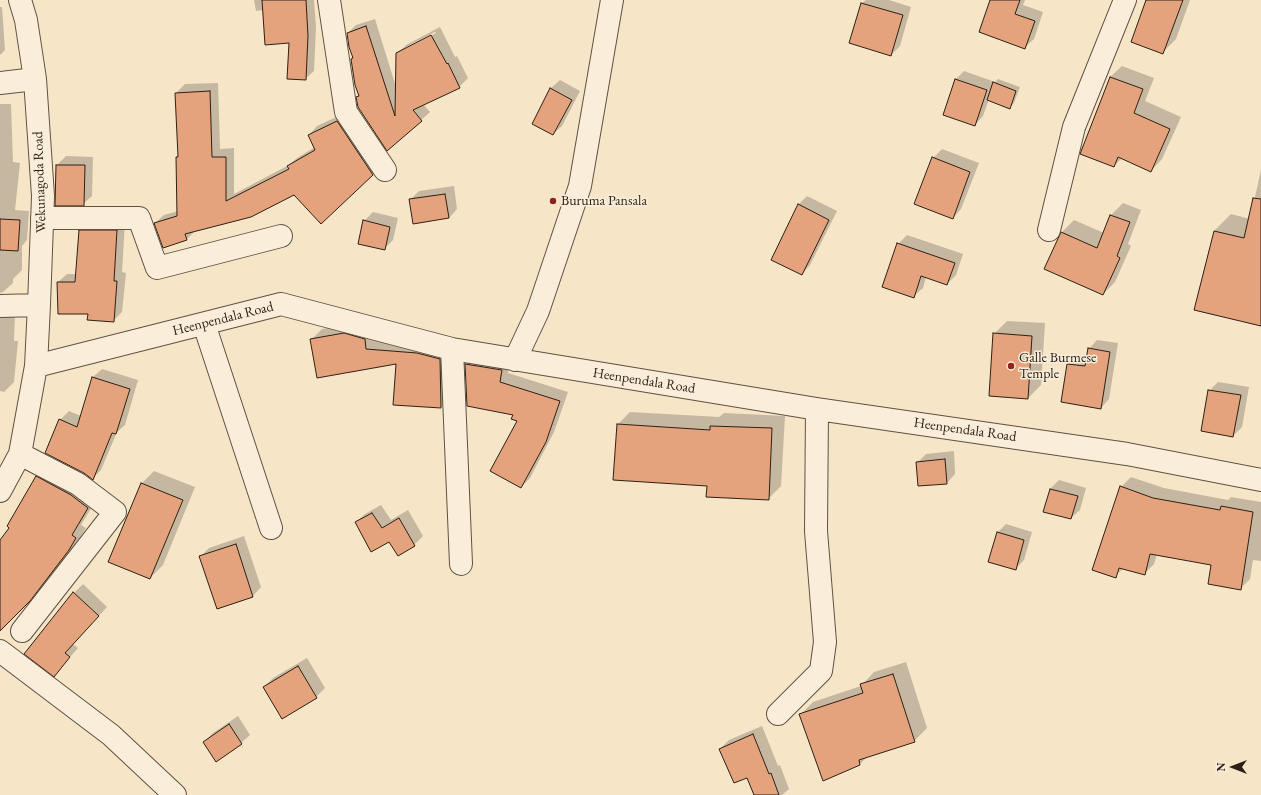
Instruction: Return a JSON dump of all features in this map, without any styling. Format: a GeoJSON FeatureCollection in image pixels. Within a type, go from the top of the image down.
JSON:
{"type":"FeatureCollection","features":[{"type":"Feature","properties":{"kind":"street","name":"Wekunagoda Road"},"geometry":{"type":"LineString","coordinates":[[0,491],[20,454],[36,366],[39,305],[43,196],[35,79],[26,20],[20,0]]}},
{"type":"Feature","properties":{"kind":"street"},"geometry":{"type":"LineString","coordinates":[[329,0],[346,112],[385,170]]}},
{"type":"Feature","properties":{"kind":"street"},"geometry":{"type":"LineString","coordinates":[[515,360],[538,311],[580,186],[612,0]]}},
{"type":"Feature","properties":{"kind":"street"},"geometry":{"type":"LineString","coordinates":[[1049,230],[1074,127],[1125,0]]}},
{"type":"Feature","properties":{"kind":"street"},"geometry":{"type":"LineString","coordinates":[[0,83],[35,79]]}},
{"type":"Feature","properties":{"kind":"street"},"geometry":{"type":"LineString","coordinates":[[42,218],[139,218],[157,268],[281,236]]}},
{"type":"Feature","properties":{"kind":"street","name":"Heenpendala Road"},"geometry":{"type":"LineString","coordinates":[[36,366],[281,304],[452,350],[817,409],[1127,454],[1261,480]]}},
{"type":"Feature","properties":{"kind":"street"},"geometry":{"type":"LineString","coordinates":[[0,306],[39,305]]}},
{"type":"Feature","properties":{"kind":"street"},"geometry":{"type":"LineString","coordinates":[[204,324],[272,528]]}},
{"type":"Feature","properties":{"kind":"street"},"geometry":{"type":"LineString","coordinates":[[452,350],[461,564]]}},
{"type":"Feature","properties":{"kind":"street"},"geometry":{"type":"LineString","coordinates":[[778,714],[821,671],[825,642],[816,531],[817,409]]}},
{"type":"Feature","properties":{"kind":"street"},"geometry":{"type":"LineString","coordinates":[[20,454],[78,484],[115,512],[22,631]]}},
{"type":"Feature","properties":{"kind":"street"},"geometry":{"type":"LineString","coordinates":[[0,651],[111,735],[176,795]]}},
{"type":"Feature","properties":{"kind":"building"},"geometry":{"type":"Polygon","coordinates":[[[262,0],[306,0],[308,36],[306,80],[287,79],[289,43],[265,45],[262,0]]]}},
{"type":"Feature","properties":{"kind":"building"},"geometry":{"type":"Polygon","coordinates":[[[990,0],[1020,0],[1015,14],[1035,21],[1025,49],[979,32],[990,0]]]}},
{"type":"Feature","properties":{"kind":"building"},"geometry":{"type":"Polygon","coordinates":[[[1146,0],[1183,0],[1163,54],[1131,42],[1146,0]]]}},
{"type":"Feature","properties":{"kind":"building"},"geometry":{"type":"Polygon","coordinates":[[[861,3],[903,15],[891,56],[849,43],[861,3]]]}},
{"type":"Feature","properties":{"kind":"building"},"geometry":{"type":"Polygon","coordinates":[[[366,26],[395,116],[396,53],[431,35],[447,64],[448,63],[460,88],[413,110],[422,121],[387,151],[358,107],[356,97],[359,96],[355,85],[351,59],[353,58],[349,47],[347,33],[366,26]]]}},
{"type":"Feature","properties":{"kind":"building"},"geometry":{"type":"Polygon","coordinates":[[[1110,77],[1143,89],[1134,113],[1170,129],[1151,172],[1118,157],[1114,167],[1080,154],[1110,77]]]}},
{"type":"Feature","properties":{"kind":"building"},"geometry":{"type":"Polygon","coordinates":[[[955,79],[987,90],[975,126],[943,115],[955,79]]]}},
{"type":"Feature","properties":{"kind":"building"},"geometry":{"type":"Polygon","coordinates":[[[993,82],[1016,91],[1010,109],[987,100],[993,82]]]}},
{"type":"Feature","properties":{"kind":"building"},"geometry":{"type":"Polygon","coordinates":[[[550,88],[572,100],[553,135],[532,124],[550,88]]]}},
{"type":"Feature","properties":{"kind":"building"},"geometry":{"type":"Polygon","coordinates":[[[210,91],[212,157],[226,157],[226,201],[289,169],[287,166],[315,150],[308,135],[337,121],[373,175],[321,224],[294,195],[251,217],[185,234],[187,240],[163,248],[154,223],[177,216],[176,157],[178,157],[175,93],[210,91]]]}},
{"type":"Feature","properties":{"kind":"building"},"geometry":{"type":"Polygon","coordinates":[[[932,157],[970,172],[953,219],[914,204],[932,157]]]}},
{"type":"Feature","properties":{"kind":"building"},"geometry":{"type":"Polygon","coordinates":[[[56,165],[85,165],[84,206],[55,206],[56,165]]]}},
{"type":"Feature","properties":{"kind":"building"},"geometry":{"type":"Polygon","coordinates":[[[445,194],[449,218],[413,224],[409,199],[445,194]]]}},
{"type":"Feature","properties":{"kind":"building"},"geometry":{"type":"Polygon","coordinates":[[[1253,198],[1261,199],[1261,326],[1194,310],[1214,231],[1244,238],[1253,198]]]}},
{"type":"Feature","properties":{"kind":"building"},"geometry":{"type":"Polygon","coordinates":[[[798,204],[829,220],[802,275],[771,260],[798,204]]]}},
{"type":"Feature","properties":{"kind":"building"},"geometry":{"type":"Polygon","coordinates":[[[1110,215],[1130,222],[1117,256],[1120,258],[1103,295],[1044,269],[1061,232],[1097,248],[1110,215]]]}},
{"type":"Feature","properties":{"kind":"building"},"geometry":{"type":"Polygon","coordinates":[[[0,219],[20,220],[18,251],[0,250],[0,219]]]}},
{"type":"Feature","properties":{"kind":"building"},"geometry":{"type":"Polygon","coordinates":[[[363,220],[390,227],[385,250],[358,244],[363,220]]]}},
{"type":"Feature","properties":{"kind":"building"},"geometry":{"type":"Polygon","coordinates":[[[79,230],[117,230],[114,281],[117,281],[114,322],[87,320],[88,314],[58,314],[57,282],[75,282],[79,230]]]}},
{"type":"Feature","properties":{"kind":"building"},"geometry":{"type":"Polygon","coordinates":[[[897,243],[955,263],[947,285],[921,276],[914,298],[882,287],[897,243]]]}},
{"type":"Feature","properties":{"kind":"building"},"geometry":{"type":"Polygon","coordinates":[[[344,333],[365,339],[366,349],[417,353],[440,359],[441,408],[393,405],[396,364],[317,378],[310,339],[344,333]]]}},
{"type":"Feature","properties":{"kind":"building","name":"Galle Burmese Temple"},"geometry":{"type":"Polygon","coordinates":[[[993,333],[1032,336],[1028,399],[989,396],[993,333]]]}},
{"type":"Feature","properties":{"kind":"building"},"geometry":{"type":"Polygon","coordinates":[[[1088,348],[1110,352],[1101,409],[1061,402],[1067,364],[1085,366],[1088,348]]]}},
{"type":"Feature","properties":{"kind":"building"},"geometry":{"type":"Polygon","coordinates":[[[465,364],[502,370],[500,382],[560,401],[546,442],[521,488],[490,471],[517,421],[511,419],[513,415],[467,406],[465,364]]]}},
{"type":"Feature","properties":{"kind":"building"},"geometry":{"type":"Polygon","coordinates":[[[92,377],[130,389],[116,434],[112,433],[93,480],[84,473],[45,453],[59,419],[77,427],[92,377]]]}},
{"type":"Feature","properties":{"kind":"building"},"geometry":{"type":"Polygon","coordinates":[[[1208,390],[1241,395],[1233,437],[1201,431],[1208,390]]]}},
{"type":"Feature","properties":{"kind":"building"},"geometry":{"type":"Polygon","coordinates":[[[617,424],[710,430],[710,426],[772,428],[769,500],[706,497],[707,486],[613,480],[617,424]]]}},
{"type":"Feature","properties":{"kind":"building"},"geometry":{"type":"Polygon","coordinates":[[[945,459],[947,484],[918,486],[916,462],[945,459]]]}},
{"type":"Feature","properties":{"kind":"building"},"geometry":{"type":"Polygon","coordinates":[[[36,476],[71,495],[88,508],[72,535],[76,538],[69,550],[30,601],[0,631],[0,540],[9,528],[7,526],[36,476]]]}},
{"type":"Feature","properties":{"kind":"building"},"geometry":{"type":"Polygon","coordinates":[[[141,483],[183,500],[150,579],[108,562],[141,483]]]}},
{"type":"Feature","properties":{"kind":"building"},"geometry":{"type":"Polygon","coordinates":[[[1120,486],[1153,498],[1220,510],[1221,506],[1253,512],[1241,590],[1208,584],[1211,565],[1150,554],[1145,575],[1119,568],[1116,578],[1092,570],[1120,486]]]}},
{"type":"Feature","properties":{"kind":"building"},"geometry":{"type":"Polygon","coordinates":[[[1050,489],[1078,496],[1071,519],[1043,512],[1050,489]]]}},
{"type":"Feature","properties":{"kind":"building"},"geometry":{"type":"Polygon","coordinates":[[[372,513],[382,528],[399,518],[415,546],[398,556],[389,542],[371,552],[355,522],[372,513]]]}},
{"type":"Feature","properties":{"kind":"building"},"geometry":{"type":"Polygon","coordinates":[[[997,532],[1024,540],[1016,570],[988,562],[997,532]]]}},
{"type":"Feature","properties":{"kind":"building"},"geometry":{"type":"Polygon","coordinates":[[[236,544],[253,597],[217,609],[199,556],[236,544]]]}},
{"type":"Feature","properties":{"kind":"building"},"geometry":{"type":"Polygon","coordinates":[[[73,592],[99,616],[65,653],[70,657],[54,677],[24,654],[73,592]]]}},
{"type":"Feature","properties":{"kind":"building"},"geometry":{"type":"Polygon","coordinates":[[[298,666],[317,698],[282,719],[263,687],[298,666]]]}},
{"type":"Feature","properties":{"kind":"building"},"geometry":{"type":"Polygon","coordinates":[[[893,674],[915,742],[859,760],[860,765],[823,781],[799,714],[863,693],[860,684],[893,674]]]}},
{"type":"Feature","properties":{"kind":"building"},"geometry":{"type":"Polygon","coordinates":[[[229,724],[242,744],[216,762],[203,742],[229,724]]]}},
{"type":"Feature","properties":{"kind":"building"},"geometry":{"type":"Polygon","coordinates":[[[753,734],[769,774],[771,773],[779,795],[754,795],[747,778],[734,783],[719,749],[753,734]]]}},
{"type":"Feature","properties":{"kind":"place","name":"Buruma Pansala"},"geometry":{"type":"Point","coordinates":[553,201]}},
{"type":"Feature","properties":{"kind":"place","name":"Galle Burmese Temple"},"geometry":{"type":"Point","coordinates":[1011,366]}}]}
